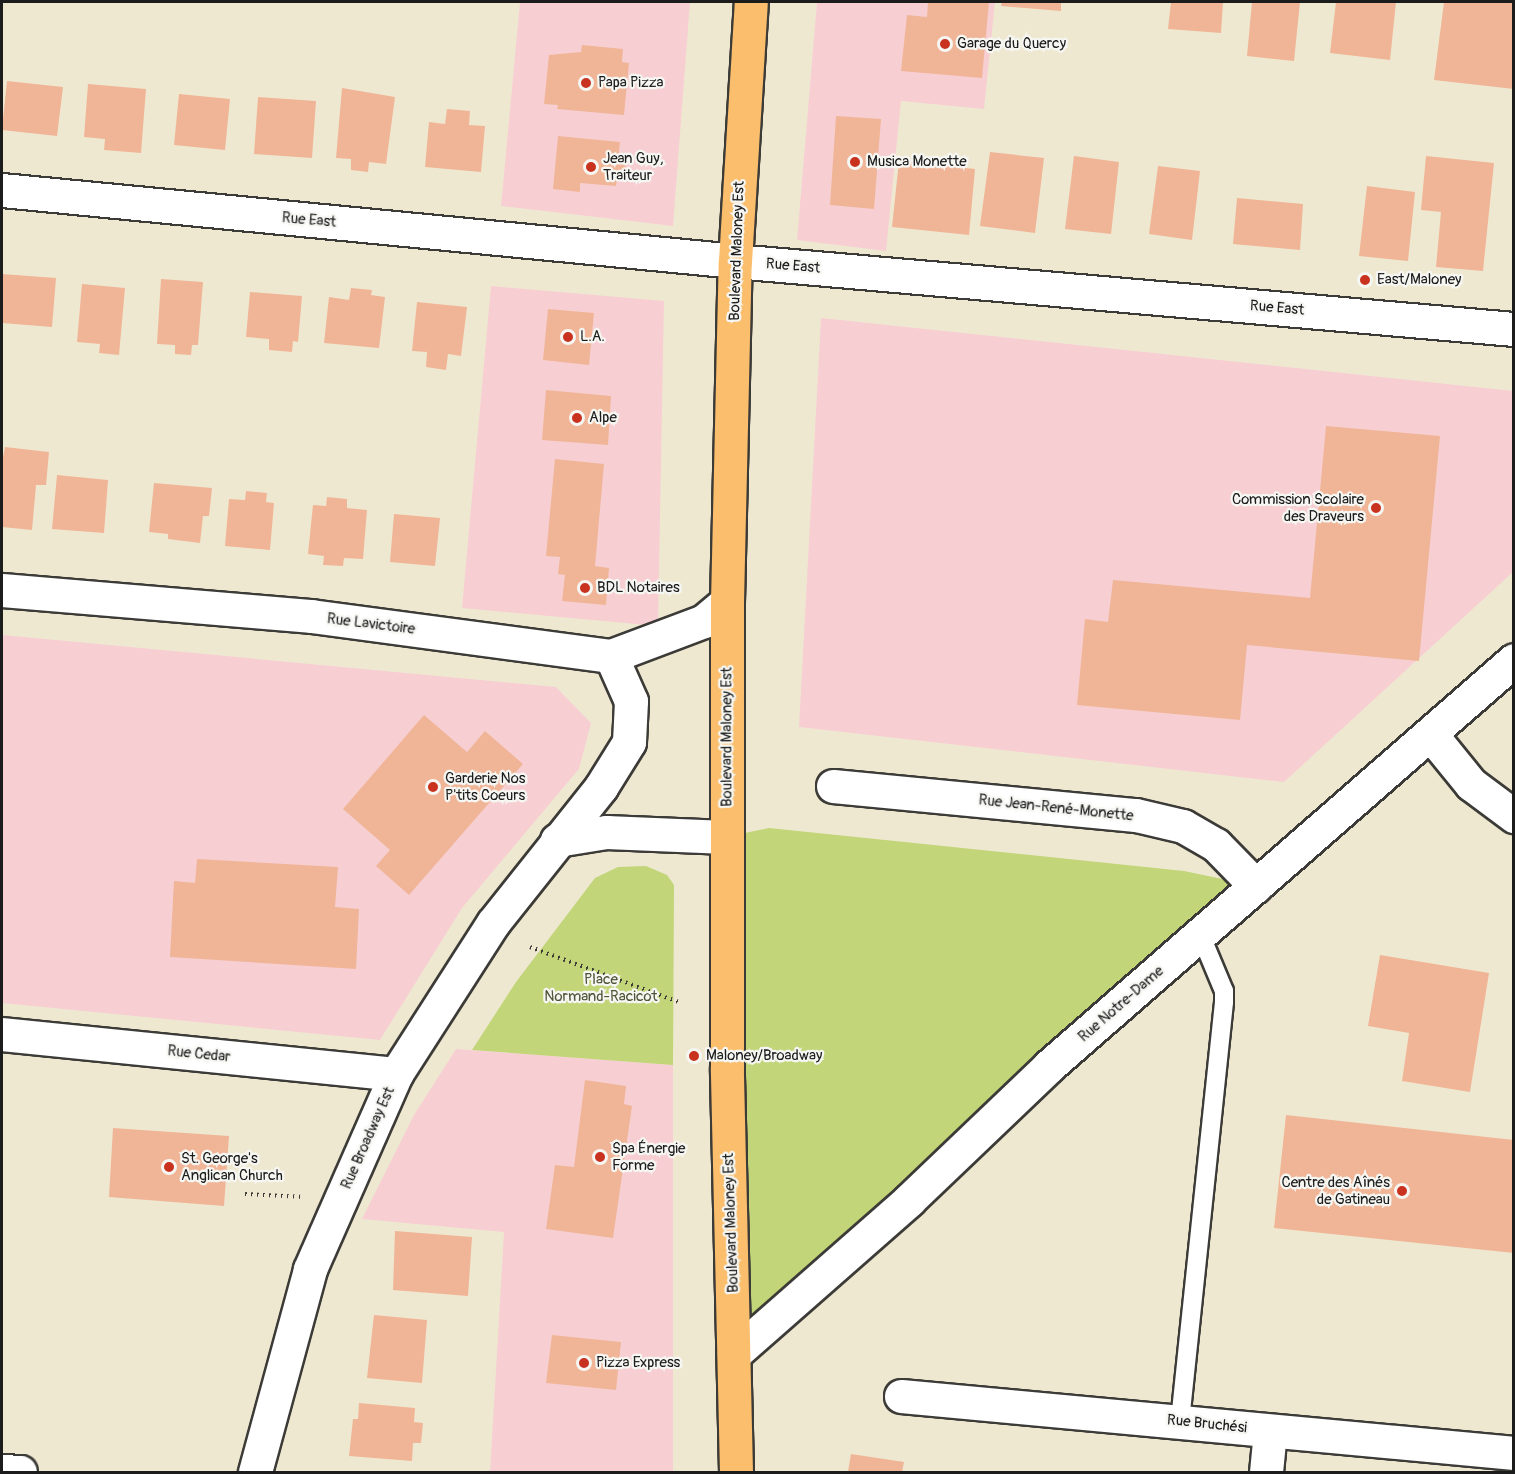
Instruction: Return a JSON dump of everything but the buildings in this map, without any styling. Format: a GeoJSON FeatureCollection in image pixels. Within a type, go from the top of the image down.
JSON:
{"type":"FeatureCollection","features":[{"type":"Feature","properties":{"kind":"main road","name":"Boulevard Maloney Est"},"geometry":{"type":"LineString","coordinates":[[736,1473],[726,837],[727,602],[735,261],[751,2]]}},
{"type":"Feature","properties":{"kind":"street","name":"Rue East"},"geometry":{"type":"LineString","coordinates":[[2,190],[735,261],[1514,329]]}},
{"type":"Feature","properties":{"kind":"street","name":"Rue Lavictoire"},"geometry":{"type":"LineString","coordinates":[[2,590],[311,616],[611,656],[704,621],[727,602]]}},
{"type":"Feature","properties":{"kind":"street","name":"Rue Broadway Est"},"geometry":{"type":"LineString","coordinates":[[255,1473],[310,1269],[396,1074],[493,923],[601,787],[629,742],[631,701],[611,656]]}},
{"type":"Feature","properties":{"kind":"street","name":"Rue Notre-Dame"},"geometry":{"type":"LineString","coordinates":[[734,1354],[909,1200],[1041,1074],[1432,735],[1514,660]]}},
{"type":"Feature","properties":{"kind":"street"},"geometry":{"type":"LineString","coordinates":[[1432,735],[1471,784],[1514,816]]}},
{"type":"Feature","properties":{"kind":"street","name":"Rue Jean-René-Monette"},"geometry":{"type":"LineString","coordinates":[[833,786],[1136,814],[1174,823],[1216,845],[1256,886]]}},
{"type":"Feature","properties":{"kind":"street"},"geometry":{"type":"LineString","coordinates":[[557,840],[606,832],[726,837]]}},
{"type":"Feature","properties":{"kind":"street","name":"Rue Cedar"},"geometry":{"type":"LineString","coordinates":[[2,1034],[396,1074]]}},
{"type":"Feature","properties":{"kind":"street","name":"Rue Bruchési"},"geometry":{"type":"LineString","coordinates":[[901,1396],[1514,1453]]}},
{"type":"Feature","properties":{"kind":"street"},"geometry":{"type":"LineString","coordinates":[[1266,1473],[1270,1431]]}},
{"type":"Feature","properties":{"kind":"street"},"geometry":{"type":"LineString","coordinates":[[2,1471],[20,1473]]}},
{"type":"Feature","properties":{"kind":"lane"},"geometry":{"type":"LineString","coordinates":[[1180,1421],[1224,1002],[1224,991],[1201,936]]}},
{"type":"Feature","properties":{"kind":"path"},"geometry":{"type":"LineString","coordinates":[[530,947],[681,1003]]}},
{"type":"Feature","properties":{"kind":"path"},"geometry":{"type":"LineString","coordinates":[[245,1194],[341,1199]]}},
{"type":"Feature","properties":{"kind":"shaded area"},"geometry":{"type":"Polygon","coordinates":[[[520,2],[690,2],[673,226],[501,206],[520,2]]]}},
{"type":"Feature","properties":{"kind":"shaded area"},"geometry":{"type":"Polygon","coordinates":[[[817,2],[995,2],[984,109],[901,101],[886,251],[797,240],[817,2]]]}},
{"type":"Feature","properties":{"kind":"shaded area"},"geometry":{"type":"Polygon","coordinates":[[[491,286],[664,301],[658,626],[462,608],[491,286]]]}},
{"type":"Feature","properties":{"kind":"shaded area"},"geometry":{"type":"Polygon","coordinates":[[[821,318],[1513,391],[1513,572],[1284,782],[799,727],[821,318]]]}},
{"type":"Feature","properties":{"kind":"shaded area"},"geometry":{"type":"Polygon","coordinates":[[[2,635],[556,687],[591,723],[579,769],[462,908],[380,1040],[2,1003],[2,635]]]}},
{"type":"Feature","properties":{"kind":"shaded area"},"geometry":{"type":"Polygon","coordinates":[[[456,1049],[673,1065],[673,1472],[490,1472],[504,1232],[362,1219],[414,1115],[456,1049]]]}},
{"type":"Feature","properties":{"kind":"green space"},"geometry":{"type":"Polygon","coordinates":[[[769,828],[1184,871],[1256,886],[734,1354],[726,837],[769,828]]]}},
{"type":"Feature","properties":{"kind":"green space","name":"Place Normand-Racicot"},"geometry":{"type":"Polygon","coordinates":[[[646,866],[667,875],[674,885],[673,1065],[472,1050],[516,982],[595,878],[618,867],[646,866]]]}},
{"type":"Feature","properties":{"kind":"place","name":"Garage du Quercy"},"geometry":{"type":"Point","coordinates":[945,44]}},
{"type":"Feature","properties":{"kind":"place","name":"Papa Pizza"},"geometry":{"type":"Point","coordinates":[586,83]}},
{"type":"Feature","properties":{"kind":"place","name":"Musica Monette"},"geometry":{"type":"Point","coordinates":[855,162]}},
{"type":"Feature","properties":{"kind":"place","name":"Jean Guy, Traiteur"},"geometry":{"type":"Point","coordinates":[591,167]}},
{"type":"Feature","properties":{"kind":"place","name":"East/Maloney"},"geometry":{"type":"Point","coordinates":[1365,280]}},
{"type":"Feature","properties":{"kind":"place","name":"L.A."},"geometry":{"type":"Point","coordinates":[568,337]}},
{"type":"Feature","properties":{"kind":"place","name":"Alpe"},"geometry":{"type":"Point","coordinates":[577,418]}},
{"type":"Feature","properties":{"kind":"place","name":"Commission Scolaire des Draveurs"},"geometry":{"type":"Point","coordinates":[1376,508]}},
{"type":"Feature","properties":{"kind":"place","name":"BDL Notaires"},"geometry":{"type":"Point","coordinates":[585,588]}},
{"type":"Feature","properties":{"kind":"place","name":"Garderie Nos P'tits Coeurs"},"geometry":{"type":"Point","coordinates":[433,787]}},
{"type":"Feature","properties":{"kind":"place","name":"Maloney/Broadway"},"geometry":{"type":"Point","coordinates":[694,1056]}},
{"type":"Feature","properties":{"kind":"place","name":"Spa Énergie Forme"},"geometry":{"type":"Point","coordinates":[600,1157]}},
{"type":"Feature","properties":{"kind":"place","name":"St. George's Anglican Church"},"geometry":{"type":"Point","coordinates":[169,1167]}},
{"type":"Feature","properties":{"kind":"place","name":"Centre des Aînés de Gatineau"},"geometry":{"type":"Point","coordinates":[1402,1191]}},
{"type":"Feature","properties":{"kind":"place","name":"Pizza Express"},"geometry":{"type":"Point","coordinates":[584,1363]}}]}
